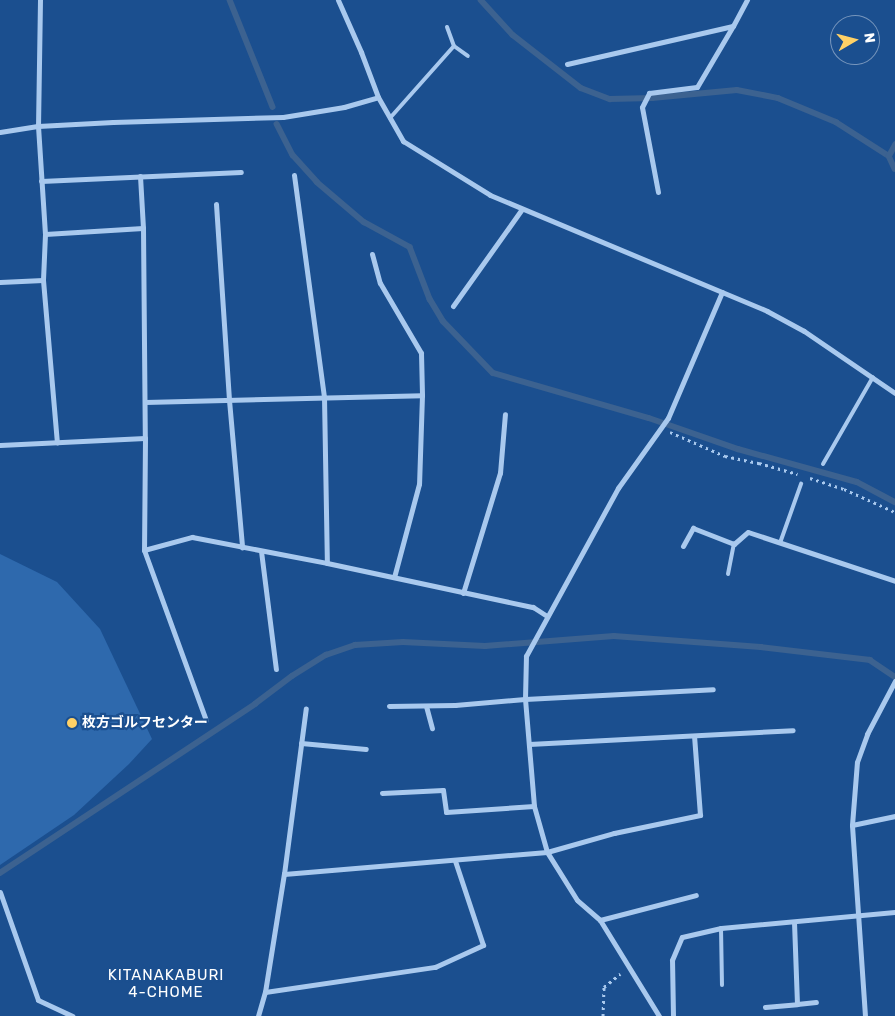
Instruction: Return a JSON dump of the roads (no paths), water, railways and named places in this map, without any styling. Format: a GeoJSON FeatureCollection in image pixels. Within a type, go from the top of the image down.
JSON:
{"type":"FeatureCollection","features":[{"type":"Feature","properties":{"kind":"street"},"geometry":{"type":"LineString","coordinates":[[40,0],[38,126],[45,234],[43,280],[57,442]]}},
{"type":"Feature","properties":{"kind":"street"},"geometry":{"type":"LineString","coordinates":[[338,0],[378,97],[403,141],[490,195],[767,311],[804,331],[895,393]]}},
{"type":"Feature","properties":{"kind":"street"},"geometry":{"type":"LineString","coordinates":[[658,192],[642,107],[649,93],[696,87],[747,0]]}},
{"type":"Feature","properties":{"kind":"street"},"geometry":{"type":"LineString","coordinates":[[567,64],[733,26]]}},
{"type":"Feature","properties":{"kind":"street"},"geometry":{"type":"LineString","coordinates":[[0,132],[38,126],[283,117],[344,107],[378,97]]}},
{"type":"Feature","properties":{"kind":"street"},"geometry":{"type":"LineString","coordinates":[[41,181],[241,172]]}},
{"type":"Feature","properties":{"kind":"street"},"geometry":{"type":"LineString","coordinates":[[294,175],[324,397],[326,563]]}},
{"type":"Feature","properties":{"kind":"street"},"geometry":{"type":"LineString","coordinates":[[140,176],[143,228],[144,550],[206,720]]}},
{"type":"Feature","properties":{"kind":"street"},"geometry":{"type":"LineString","coordinates":[[216,204],[228,400],[242,547]]}},
{"type":"Feature","properties":{"kind":"street"},"geometry":{"type":"LineString","coordinates":[[453,306],[522,209]]}},
{"type":"Feature","properties":{"kind":"street"},"geometry":{"type":"LineString","coordinates":[[45,234],[143,228]]}},
{"type":"Feature","properties":{"kind":"street"},"geometry":{"type":"LineString","coordinates":[[372,254],[380,283],[421,353],[422,395],[419,484],[394,577]]}},
{"type":"Feature","properties":{"kind":"street"},"geometry":{"type":"LineString","coordinates":[[0,282],[43,280]]}},
{"type":"Feature","properties":{"kind":"street"},"geometry":{"type":"LineString","coordinates":[[659,1016],[600,920],[577,900],[547,852],[534,806],[525,699],[526,656],[618,488],[662,428],[722,292]]}},
{"type":"Feature","properties":{"kind":"street"},"geometry":{"type":"LineString","coordinates":[[144,402],[422,395]]}},
{"type":"Feature","properties":{"kind":"street"},"geometry":{"type":"LineString","coordinates":[[463,592],[500,473],[505,414]]}},
{"type":"Feature","properties":{"kind":"street"},"geometry":{"type":"LineString","coordinates":[[0,445],[145,438]]}},
{"type":"Feature","properties":{"kind":"street"},"geometry":{"type":"LineString","coordinates":[[683,546],[693,528],[734,544],[748,532],[895,581]]}},
{"type":"Feature","properties":{"kind":"street"},"geometry":{"type":"LineString","coordinates":[[144,550],[192,537],[533,607],[547,616]]}},
{"type":"Feature","properties":{"kind":"street"},"geometry":{"type":"LineString","coordinates":[[261,551],[276,669]]}},
{"type":"Feature","properties":{"kind":"street"},"geometry":{"type":"LineString","coordinates":[[865,1016],[852,825],[857,762],[867,734],[895,681]]}},
{"type":"Feature","properties":{"kind":"street"},"geometry":{"type":"LineString","coordinates":[[390,706],[426,706],[713,689]]}},
{"type":"Feature","properties":{"kind":"street"},"geometry":{"type":"LineString","coordinates":[[426,706],[432,728]]}},
{"type":"Feature","properties":{"kind":"street"},"geometry":{"type":"LineString","coordinates":[[258,1016],[265,992],[284,874],[306,708]]}},
{"type":"Feature","properties":{"kind":"street"},"geometry":{"type":"LineString","coordinates":[[529,744],[794,730]]}},
{"type":"Feature","properties":{"kind":"street"},"geometry":{"type":"LineString","coordinates":[[284,874],[547,852],[614,833],[700,816],[694,736]]}},
{"type":"Feature","properties":{"kind":"street"},"geometry":{"type":"LineString","coordinates":[[301,743],[366,749]]}},
{"type":"Feature","properties":{"kind":"street"},"geometry":{"type":"LineString","coordinates":[[382,792],[443,790],[446,812],[534,806]]}},
{"type":"Feature","properties":{"kind":"street"},"geometry":{"type":"LineString","coordinates":[[852,825],[895,816]]}},
{"type":"Feature","properties":{"kind":"street"},"geometry":{"type":"LineString","coordinates":[[265,992],[435,967],[483,945],[455,861]]}},
{"type":"Feature","properties":{"kind":"street"},"geometry":{"type":"LineString","coordinates":[[0,892],[38,1000],[72,1016]]}},
{"type":"Feature","properties":{"kind":"street"},"geometry":{"type":"LineString","coordinates":[[600,920],[696,895]]}},
{"type":"Feature","properties":{"kind":"street"},"geometry":{"type":"LineString","coordinates":[[673,1016],[672,960],[676,947],[682,937],[721,928],[895,912]]}},
{"type":"Feature","properties":{"kind":"street"},"geometry":{"type":"LineString","coordinates":[[794,922],[797,1004]]}},
{"type":"Feature","properties":{"kind":"street"},"geometry":{"type":"LineString","coordinates":[[765,1007],[816,1002]]}},
{"type":"Feature","properties":{"kind":"lane"},"geometry":{"type":"LineString","coordinates":[[447,27],[454,46],[468,56]]}},
{"type":"Feature","properties":{"kind":"lane"},"geometry":{"type":"LineString","coordinates":[[390,118],[454,46]]}},
{"type":"Feature","properties":{"kind":"lane"},"geometry":{"type":"LineString","coordinates":[[823,464],[873,378]]}},
{"type":"Feature","properties":{"kind":"lane"},"geometry":{"type":"LineString","coordinates":[[780,543],[801,484]]}},
{"type":"Feature","properties":{"kind":"lane"},"geometry":{"type":"LineString","coordinates":[[728,574],[734,544]]}},
{"type":"Feature","properties":{"kind":"lane"},"geometry":{"type":"LineString","coordinates":[[721,928],[722,986]]}},
{"type":"Feature","properties":{"kind":"waterway"},"geometry":{"type":"LineString","coordinates":[[230,0],[273,107]]}},
{"type":"Feature","properties":{"kind":"waterway"},"geometry":{"type":"LineString","coordinates":[[481,0],[513,35],[581,88],[610,99],[652,98],[737,90],[778,98],[836,122],[889,156],[895,169]]}},
{"type":"Feature","properties":{"kind":"waterway"},"geometry":{"type":"LineString","coordinates":[[277,124],[293,155],[317,182],[364,222],[410,247],[430,299],[443,321],[493,373],[649,418],[738,449],[857,482],[895,502]]}},
{"type":"Feature","properties":{"kind":"waterway"},"geometry":{"type":"LineString","coordinates":[[889,156],[895,145]]}},
{"type":"Feature","properties":{"kind":"waterway"},"geometry":{"type":"LineString","coordinates":[[0,873],[255,704],[292,676],[326,655],[355,645],[403,642],[485,646],[614,636],[761,647],[870,660],[895,677]]}},
{"type":"Feature","properties":{"kind":"place","name":"枚方ゴルフセンター"},"geometry":{"type":"Point","coordinates":[72,723]}},
{"type":"Feature","properties":{"kind":"district","name":"KITANAKABURI 4-CHOME"},"geometry":{"type":"Point","coordinates":[166,984]}}]}
